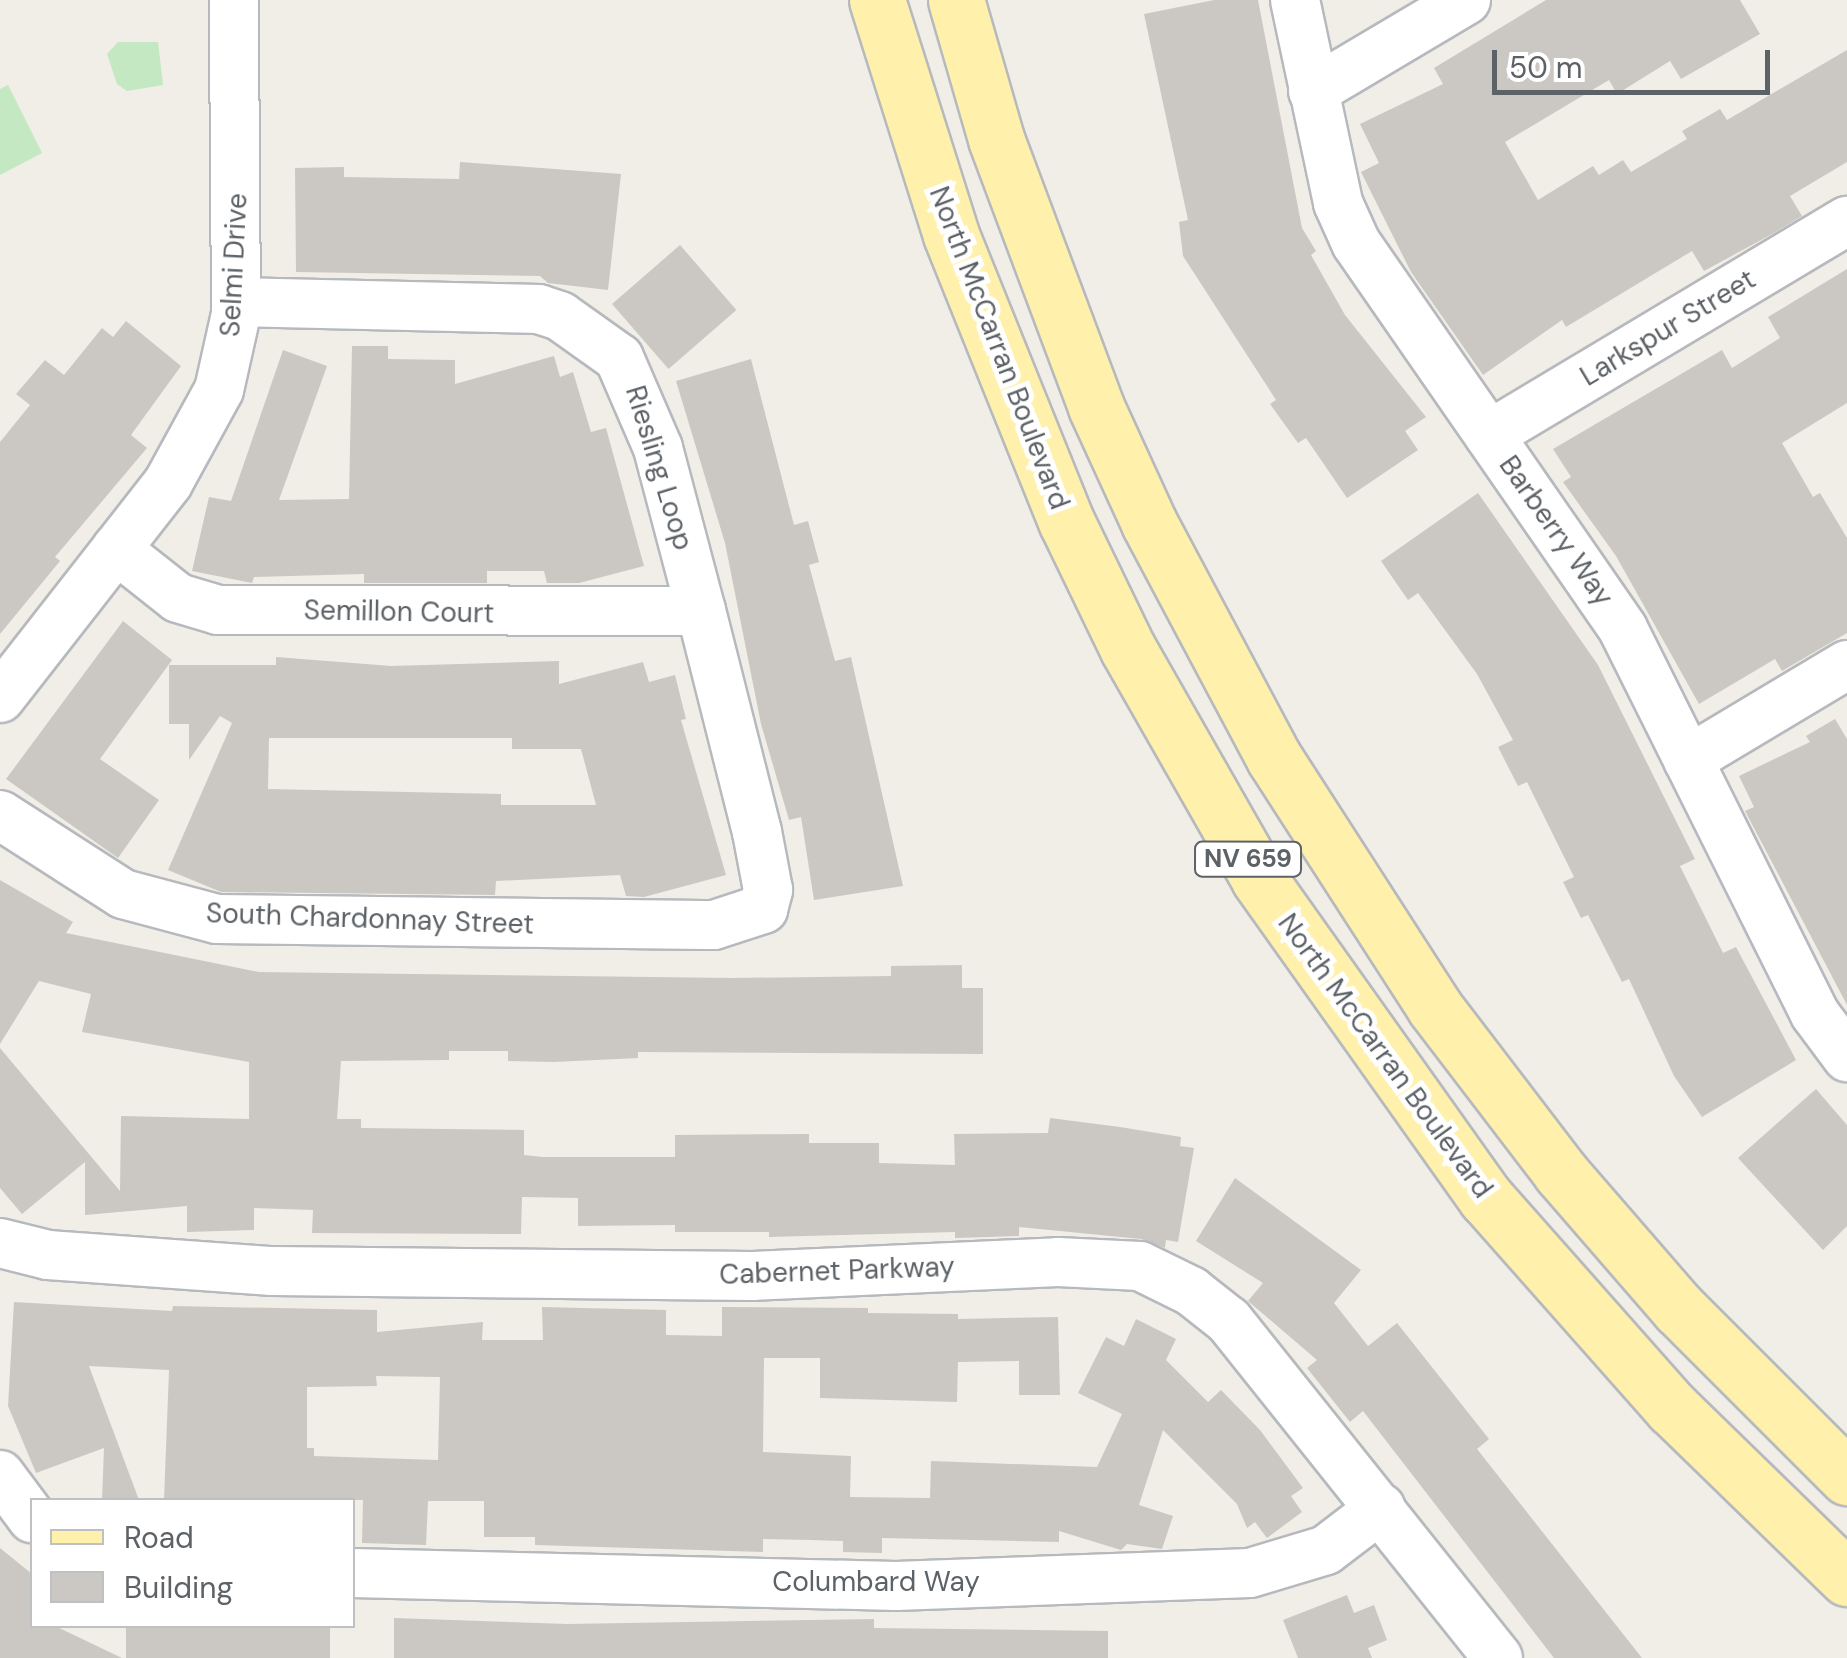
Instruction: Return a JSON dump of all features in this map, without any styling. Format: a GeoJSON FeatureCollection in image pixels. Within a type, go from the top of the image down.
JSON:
{"type":"FeatureCollection","features":[{"type":"Feature","properties":{"kind":"main road","name":"North McCarran Boulevard"},"geometry":{"type":"LineString","coordinates":[[877,0],[964,269],[1067,523],[1137,665],[1260,879],[1486,1198],[1672,1408],[1847,1578]]}},
{"type":"Feature","properties":{"kind":"main road","name":"NV 659"},"geometry":{"type":"LineString","coordinates":[[956,0],[996,139],[1096,406],[1149,523],[1274,758],[1434,1008],[1561,1173],[1679,1309],[1847,1477]]}},
{"type":"Feature","properties":{"kind":"street","name":"Selmi Drive"},"geometry":{"type":"LineString","coordinates":[[0,698],[199,437],[219,390],[236,302],[234,0]]}},
{"type":"Feature","properties":{"kind":"street","name":"Barberry Way"},"geometry":{"type":"LineString","coordinates":[[1295,0],[1338,204],[1356,243],[1623,629],[1815,1014],[1847,1057]]}},
{"type":"Feature","properties":{"kind":"street"},"geometry":{"type":"LineString","coordinates":[[1314,91],[1466,0]]}},
{"type":"Feature","properties":{"kind":"street","name":"Larkspur Street"},"geometry":{"type":"LineString","coordinates":[[1489,435],[1847,221]]}},
{"type":"Feature","properties":{"kind":"street","name":"Riesling Loop"},"geometry":{"type":"LineString","coordinates":[[236,302],[524,307],[560,316],[604,343],[633,380],[652,431],[757,832],[768,890],[763,909]]}},
{"type":"Feature","properties":{"kind":"street","name":"Semillon Court"},"geometry":{"type":"LineString","coordinates":[[116,549],[178,598],[218,610],[701,611]]}},
{"type":"Feature","properties":{"kind":"street"},"geometry":{"type":"LineString","coordinates":[[1688,760],[1847,665]]}},
{"type":"Feature","properties":{"kind":"street","name":"South Chardonnay Street"},"geometry":{"type":"LineString","coordinates":[[0,815],[123,894],[218,919],[714,925],[763,909]]}},
{"type":"Feature","properties":{"kind":"street","name":"Cabernet Parkway"},"geometry":{"type":"LineString","coordinates":[[0,1243],[48,1255],[272,1271],[752,1276],[1058,1262],[1140,1266],[1190,1291],[1229,1321],[1498,1658]]}},
{"type":"Feature","properties":{"kind":"street"},"geometry":{"type":"LineString","coordinates":[[0,1475],[30,1515]]}},
{"type":"Feature","properties":{"kind":"street","name":"Columbard Way"},"geometry":{"type":"LineString","coordinates":[[355,1574],[896,1586],[1250,1573],[1326,1550],[1381,1508]]}},
{"type":"Feature","properties":{"kind":"green space"},"geometry":{"type":"Polygon","coordinates":[[[118,42],[158,42],[163,85],[127,91],[117,84],[107,54],[118,42]]]}},
{"type":"Feature","properties":{"kind":"green space"},"geometry":{"type":"Polygon","coordinates":[[[8,85],[42,153],[0,175],[0,89],[8,85]]]}},
{"type":"Feature","properties":{"kind":"building"},"geometry":{"type":"Polygon","coordinates":[[[1214,0],[1258,0],[1302,228],[1316,251],[1311,255],[1345,315],[1426,417],[1405,431],[1418,450],[1347,498],[1306,438],[1298,443],[1270,404],[1276,400],[1183,256],[1179,222],[1188,220],[1144,14],[1214,0]]]}},
{"type":"Feature","properties":{"kind":"building"},"geometry":{"type":"Polygon","coordinates":[[[1546,0],[1740,0],[1760,34],[1681,79],[1670,61],[1617,94],[1609,80],[1505,142],[1538,200],[1593,166],[1599,175],[1623,160],[1631,172],[1687,139],[1682,131],[1720,109],[1727,120],[1847,50],[1847,162],[1790,196],[1802,216],[1772,234],[1704,271],[1692,251],[1566,327],[1562,320],[1483,375],[1411,272],[1361,172],[1379,163],[1360,124],[1443,84],[1434,68],[1546,0]]]}},
{"type":"Feature","properties":{"kind":"building"},"geometry":{"type":"Polygon","coordinates":[[[460,162],[621,174],[608,290],[548,283],[540,276],[296,272],[295,168],[344,167],[344,177],[459,179],[460,162]]]}},
{"type":"Feature","properties":{"kind":"building"},"geometry":{"type":"Polygon","coordinates":[[[680,245],[736,310],[668,369],[612,304],[680,245]]]}},
{"type":"Feature","properties":{"kind":"building"},"geometry":{"type":"Polygon","coordinates":[[[1847,269],[1847,403],[1782,443],[1813,497],[1820,493],[1847,538],[1847,633],[1782,671],[1775,659],[1699,704],[1616,556],[1563,482],[1571,477],[1553,449],[1722,350],[1732,368],[1780,338],[1768,317],[1847,269]]]}},
{"type":"Feature","properties":{"kind":"building"},"geometry":{"type":"Polygon","coordinates":[[[126,321],[181,366],[131,435],[147,448],[55,557],[60,561],[0,634],[0,442],[30,405],[16,394],[45,360],[64,375],[102,328],[113,337],[126,321]]]}},
{"type":"Feature","properties":{"kind":"building"},"geometry":{"type":"Polygon","coordinates":[[[352,346],[388,346],[388,359],[455,360],[455,384],[554,356],[560,377],[573,372],[591,432],[606,428],[644,566],[579,583],[547,583],[544,571],[487,571],[487,583],[364,583],[364,574],[254,577],[252,583],[192,571],[209,497],[231,501],[283,350],[327,366],[279,500],[349,499],[352,346]]]}},
{"type":"Feature","properties":{"kind":"building"},"geometry":{"type":"Polygon","coordinates":[[[751,359],[794,525],[808,521],[819,562],[809,565],[835,661],[851,657],[903,886],[814,900],[801,817],[789,820],[761,724],[725,543],[676,381],[751,359]]]}},
{"type":"Feature","properties":{"kind":"building"},"geometry":{"type":"Polygon","coordinates":[[[1478,493],[1598,665],[1695,859],[1680,866],[1723,953],[1736,947],[1796,1060],[1702,1117],[1674,1076],[1629,979],[1622,982],[1588,915],[1581,918],[1563,882],[1574,877],[1527,782],[1518,786],[1498,747],[1513,740],[1477,674],[1418,593],[1408,600],[1381,561],[1478,493]]]}},
{"type":"Feature","properties":{"kind":"building"},"geometry":{"type":"Polygon","coordinates":[[[123,621],[172,660],[100,759],[159,800],[118,858],[6,779],[123,621]]]}},
{"type":"Feature","properties":{"kind":"building"},"geometry":{"type":"Polygon","coordinates":[[[276,657],[391,666],[559,661],[559,684],[643,662],[649,682],[675,675],[686,719],[681,720],[726,875],[644,897],[626,896],[620,875],[496,881],[495,895],[221,892],[168,870],[232,723],[220,716],[189,760],[189,724],[169,724],[169,665],[276,665],[276,657]],[[269,738],[268,789],[501,794],[501,805],[596,805],[581,749],[512,749],[512,738],[269,738]]]}},
{"type":"Feature","properties":{"kind":"building"},"geometry":{"type":"Polygon","coordinates":[[[1835,719],[1847,739],[1847,1005],[1745,811],[1754,807],[1739,776],[1810,742],[1806,736],[1835,719]]]}},
{"type":"Feature","properties":{"kind":"building"},"geometry":{"type":"Polygon","coordinates":[[[0,880],[73,922],[66,933],[259,972],[733,978],[891,976],[891,966],[962,965],[962,988],[983,988],[983,1054],[638,1052],[638,1058],[554,1062],[508,1061],[508,1051],[449,1051],[449,1060],[341,1061],[337,1119],[361,1119],[361,1128],[524,1130],[524,1155],[543,1157],[675,1157],[675,1135],[809,1134],[809,1143],[879,1143],[879,1163],[955,1165],[954,1134],[1048,1133],[1050,1118],[1120,1127],[1181,1137],[1180,1146],[1194,1148],[1178,1242],[1166,1240],[1165,1248],[1141,1239],[1019,1227],[1019,1236],[955,1238],[955,1232],[769,1237],[769,1232],[675,1232],[675,1225],[578,1226],[578,1198],[522,1197],[521,1234],[312,1233],[313,1210],[254,1208],[254,1230],[187,1232],[187,1206],[85,1215],[85,1162],[22,1214],[0,1188],[0,1048],[120,1191],[121,1116],[249,1119],[249,1062],[82,1032],[91,994],[39,981],[0,1044],[0,880]]]}},
{"type":"Feature","properties":{"kind":"building"},"geometry":{"type":"Polygon","coordinates":[[[1816,1089],[1847,1125],[1847,1226],[1823,1250],[1738,1158],[1816,1089]]]}},
{"type":"Feature","properties":{"kind":"building"},"geometry":{"type":"Polygon","coordinates":[[[1235,1178],[1361,1270],[1334,1303],[1368,1346],[1397,1323],[1489,1439],[1477,1449],[1642,1658],[1554,1658],[1363,1411],[1350,1422],[1307,1368],[1317,1360],[1248,1301],[1263,1283],[1196,1241],[1235,1178]]]}},
{"type":"Feature","properties":{"kind":"building"},"geometry":{"type":"Polygon","coordinates":[[[14,1302],[172,1311],[173,1306],[377,1310],[377,1332],[483,1322],[482,1340],[543,1340],[542,1307],[666,1310],[666,1335],[722,1336],[722,1307],[868,1308],[868,1313],[958,1314],[958,1319],[1058,1317],[1060,1395],[1019,1395],[1019,1361],[958,1362],[957,1402],[820,1398],[820,1358],[764,1358],[763,1452],[851,1456],[850,1497],[930,1498],[931,1461],[1097,1467],[1122,1414],[1078,1393],[1106,1337],[1124,1346],[1136,1319],[1176,1339],[1166,1360],[1208,1402],[1221,1390],[1260,1430],[1303,1488],[1291,1496],[1302,1512],[1267,1538],[1255,1522],[1247,1528],[1237,1504],[1163,1430],[1139,1505],[1173,1516],[1162,1549],[1127,1544],[1121,1550],[1059,1531],[1059,1542],[882,1538],[882,1553],[843,1552],[843,1541],[810,1540],[763,1539],[763,1552],[535,1545],[535,1537],[484,1537],[484,1501],[428,1501],[426,1545],[362,1543],[363,1500],[355,1498],[164,1498],[169,1370],[89,1366],[138,1498],[102,1498],[104,1448],[36,1473],[8,1406],[14,1302]],[[376,1376],[377,1386],[307,1387],[307,1448],[314,1448],[314,1456],[438,1460],[440,1377],[376,1376]]]}},
{"type":"Feature","properties":{"kind":"building"},"geometry":{"type":"Polygon","coordinates":[[[0,1548],[30,1572],[30,1628],[59,1628],[122,1658],[0,1658],[0,1548]]]}},
{"type":"Feature","properties":{"kind":"building"},"geometry":{"type":"Polygon","coordinates":[[[1347,1595],[1354,1613],[1374,1605],[1387,1640],[1368,1648],[1372,1658],[1298,1658],[1283,1620],[1347,1595]]]}},
{"type":"Feature","properties":{"kind":"building"},"geometry":{"type":"Polygon","coordinates":[[[394,1618],[567,1624],[874,1619],[874,1628],[1108,1631],[1108,1658],[394,1658],[394,1618]]]}},
{"type":"Feature","properties":{"kind":"building"},"geometry":{"type":"Polygon","coordinates":[[[126,1628],[330,1628],[330,1658],[126,1658],[126,1628]]]}}]}
